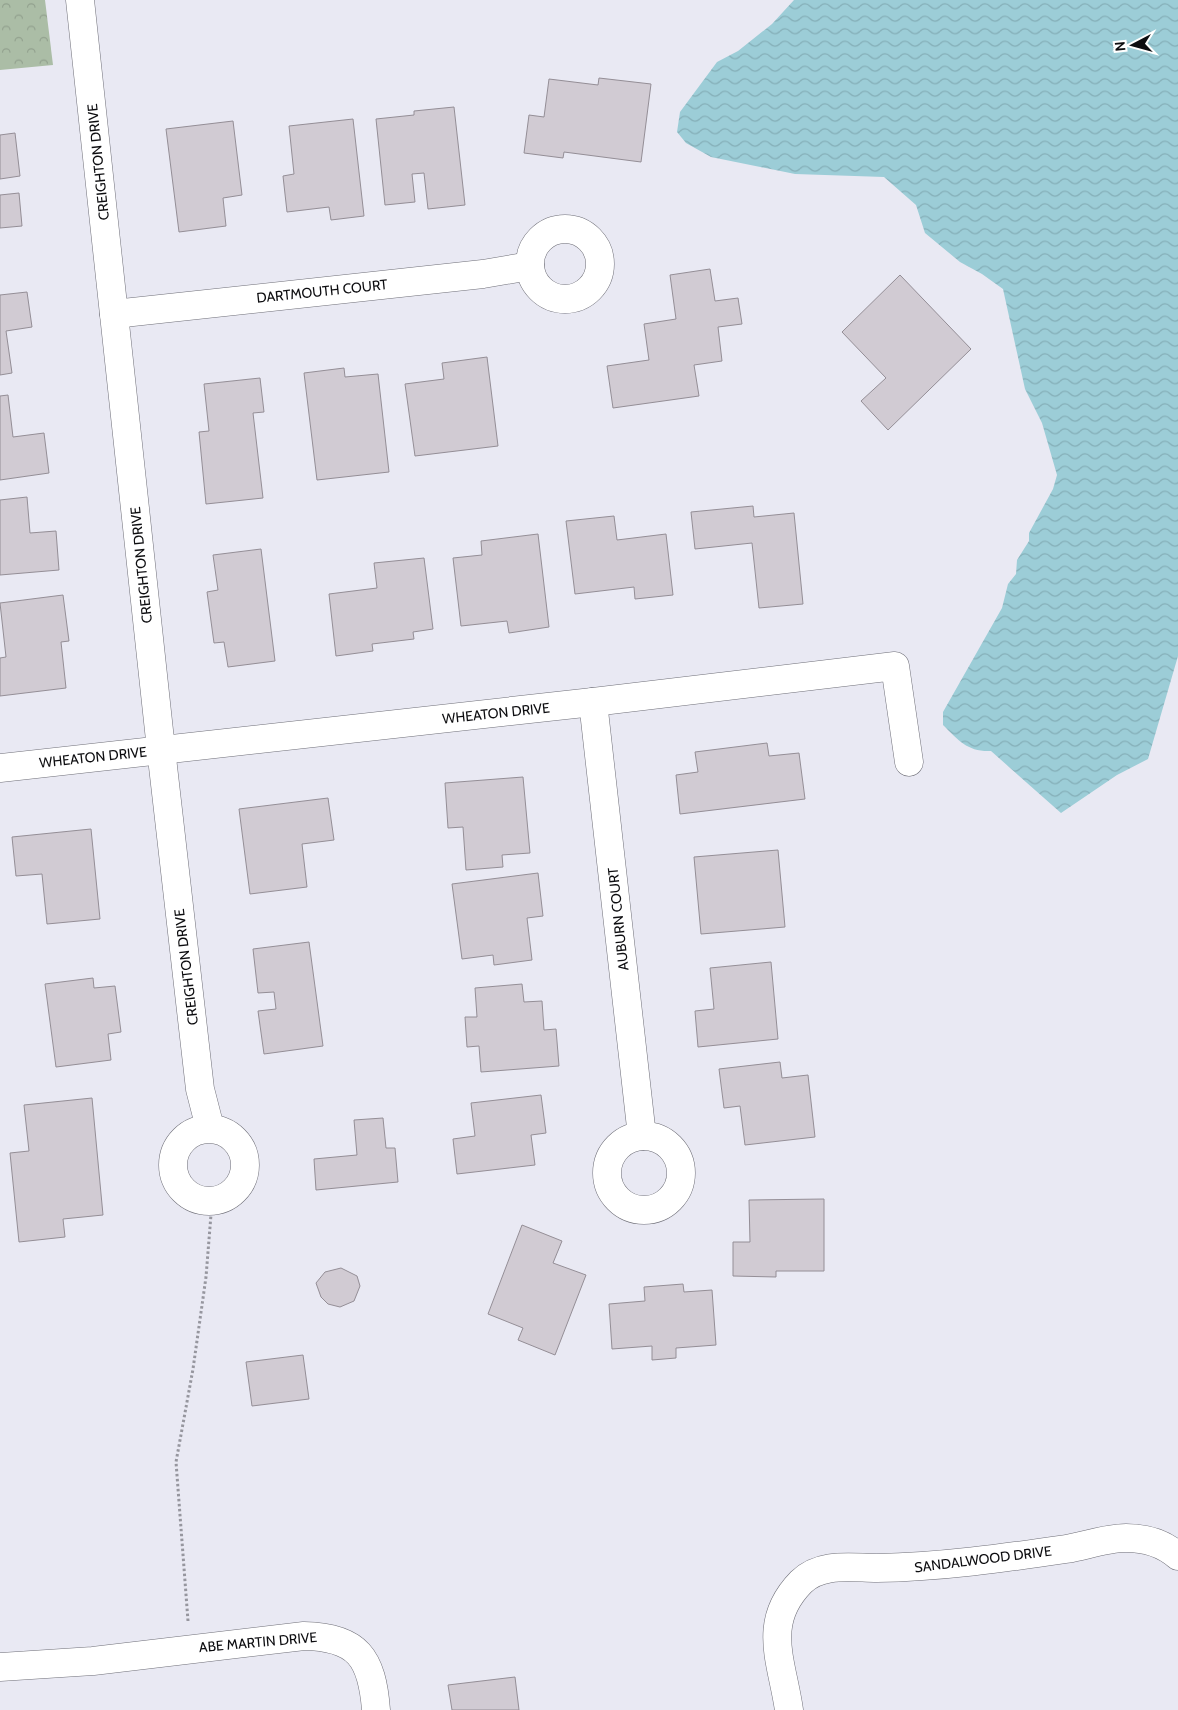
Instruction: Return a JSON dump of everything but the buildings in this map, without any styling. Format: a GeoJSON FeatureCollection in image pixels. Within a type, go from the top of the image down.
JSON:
{"type":"FeatureCollection","features":[{"type":"Feature","properties":{"kind":"street","name":"CREIGHTON DRIVE"},"geometry":{"type":"LineString","coordinates":[[80,0],[161,750],[200,1088],[210,1128]]}},
{"type":"Feature","properties":{"kind":"street","name":"DARTMOUTH COURT"},"geometry":{"type":"LineString","coordinates":[[114,314],[484,274],[530,266]]}},
{"type":"Feature","properties":{"kind":"street","name":"WHEATON DRIVE"},"geometry":{"type":"LineString","coordinates":[[0,768],[593,702],[895,666],[909,762]]}},
{"type":"Feature","properties":{"kind":"street","name":"AUBURN COURT"},"geometry":{"type":"LineString","coordinates":[[593,702],[642,1136]]}},
{"type":"Feature","properties":{"kind":"street"},"geometry":{"type":"LineString","coordinates":[[210,1128],[225,1132],[239,1144],[246,1158],[245,1174],[237,1190],[222,1200],[212,1202],[200,1201],[187,1194],[178,1184],[173,1174],[172,1160],[178,1146],[188,1135],[210,1128]]}},
{"type":"Feature","properties":{"kind":"street","name":"SANDALWOOD DRIVE"},"geometry":{"type":"LineString","coordinates":[[789,1710],[777,1651],[776,1629],[778,1617],[792,1593],[803,1580],[819,1571],[835,1567],[914,1568],[1066,1549],[1124,1538],[1146,1540],[1166,1546],[1178,1556]]}},
{"type":"Feature","properties":{"kind":"street","name":"ABE MARTIN DRIVE"},"geometry":{"type":"LineString","coordinates":[[0,1667],[93,1661],[304,1636],[326,1636],[346,1642],[367,1663],[372,1676],[376,1710]]}},
{"type":"Feature","properties":{"kind":"path"},"geometry":{"type":"LineString","coordinates":[[189,1649],[176,1462],[194,1369],[206,1277],[212,1202]]}},
{"type":"Feature","properties":{"kind":"green space"},"geometry":{"type":"Polygon","coordinates":[[[0,0],[45,0],[53,65],[0,70],[0,0]]]}},
{"type":"Feature","properties":{"kind":"water"},"geometry":{"type":"Polygon","coordinates":[[[794,0],[1178,0],[1178,656],[1148,759],[1117,775],[1061,813],[991,751],[976,750],[964,744],[943,725],[943,712],[1002,608],[1008,584],[1016,574],[1017,560],[1029,541],[1029,533],[1053,489],[1057,475],[1042,423],[1025,389],[1003,289],[982,274],[960,262],[925,233],[916,205],[884,177],[795,174],[711,157],[686,143],[677,132],[680,112],[717,62],[738,51],[772,24],[794,0]]]}}]}
